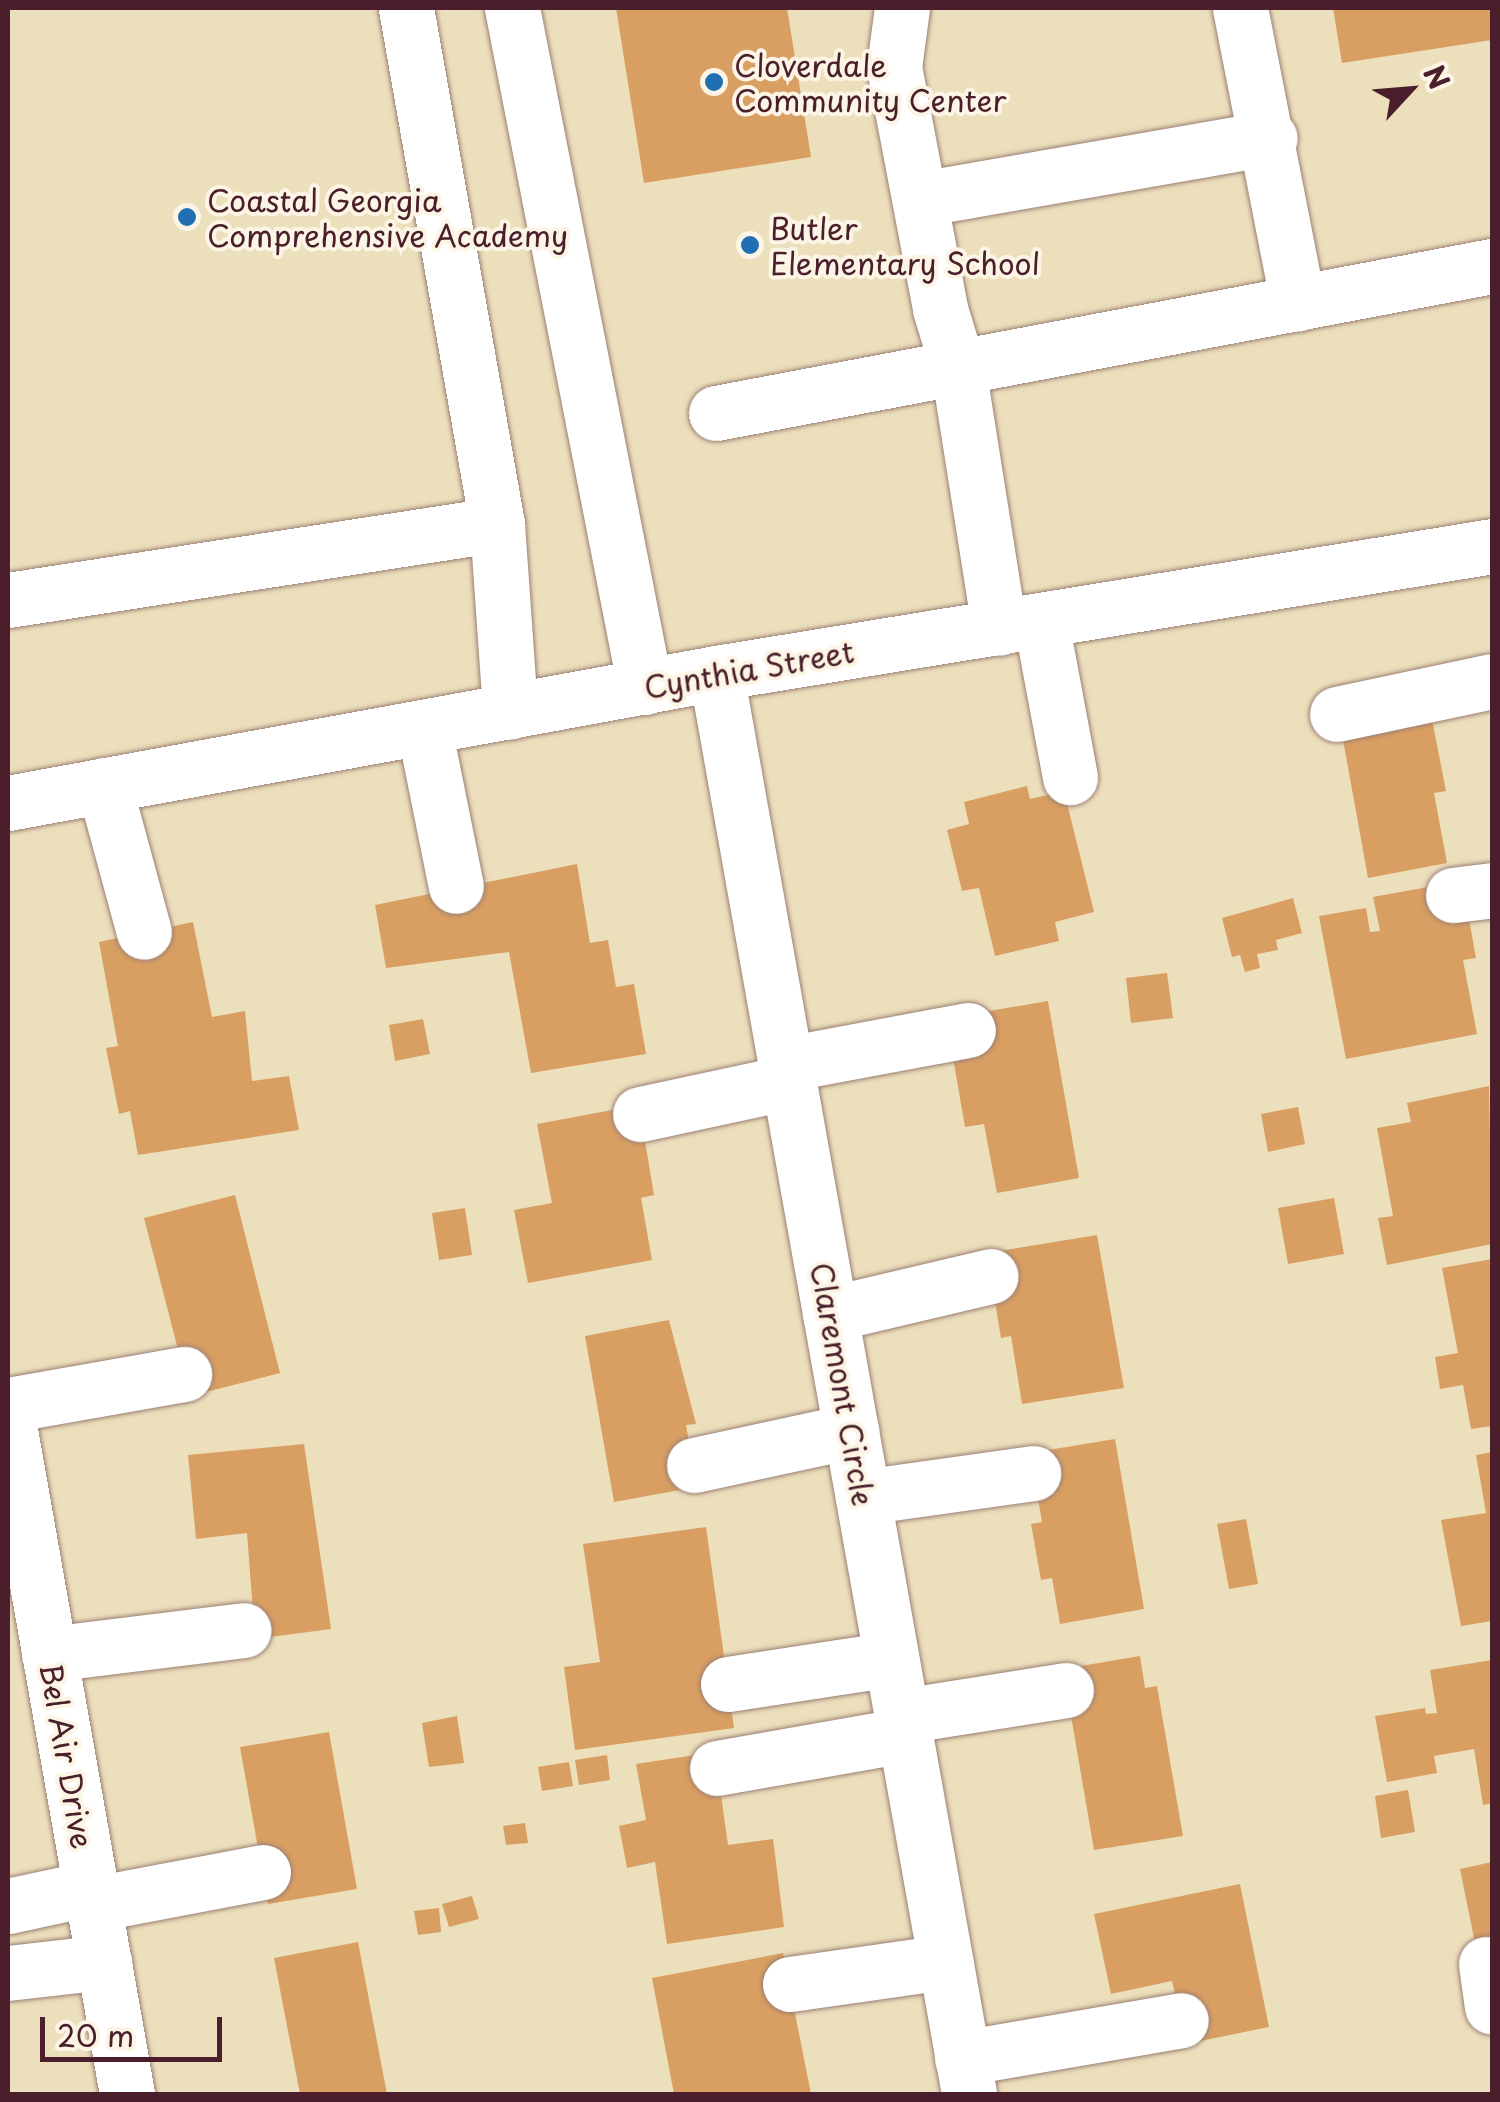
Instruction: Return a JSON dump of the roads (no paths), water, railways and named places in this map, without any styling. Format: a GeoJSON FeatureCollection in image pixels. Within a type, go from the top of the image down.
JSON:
{"type":"FeatureCollection","features":[{"type":"Feature","properties":{"kind":"street"},"geometry":{"type":"LineString","coordinates":[[406,8],[497,524],[510,712]]}},
{"type":"Feature","properties":{"kind":"street"},"geometry":{"type":"LineString","coordinates":[[512,8],[645,687]]}},
{"type":"Feature","properties":{"kind":"street"},"geometry":{"type":"LineString","coordinates":[[902,8],[894,67],[920,199],[1020,625],[1070,777]]}},
{"type":"Feature","properties":{"kind":"street"},"geometry":{"type":"LineString","coordinates":[[1240,8],[1270,138],[1298,303]]}},
{"type":"Feature","properties":{"kind":"street"},"geometry":{"type":"LineString","coordinates":[[920,199],[1270,138]]}},
{"type":"Feature","properties":{"kind":"street"},"geometry":{"type":"LineString","coordinates":[[716,413],[1492,266]]}},
{"type":"Feature","properties":{"kind":"street"},"geometry":{"type":"LineString","coordinates":[[8,600],[497,524]]}},
{"type":"Feature","properties":{"kind":"street","name":"Cynthia Street"},"geometry":{"type":"LineString","coordinates":[[8,803],[716,673],[1492,546]]}},
{"type":"Feature","properties":{"kind":"street","name":"Claremont Circle"},"geometry":{"type":"LineString","coordinates":[[716,673],[966,2076]]}},
{"type":"Feature","properties":{"kind":"street"},"geometry":{"type":"LineString","coordinates":[[1337,714],[1492,681]]}},
{"type":"Feature","properties":{"kind":"street"},"geometry":{"type":"LineString","coordinates":[[1433,726],[1492,714]]}},
{"type":"Feature","properties":{"kind":"street"},"geometry":{"type":"LineString","coordinates":[[424,728],[456,886]]}},
{"type":"Feature","properties":{"kind":"street"},"geometry":{"type":"LineString","coordinates":[[104,785],[144,932]]}},
{"type":"Feature","properties":{"kind":"street"},"geometry":{"type":"LineString","coordinates":[[640,1114],[788,1073],[968,1030]]}},
{"type":"Feature","properties":{"kind":"street"},"geometry":{"type":"LineString","coordinates":[[830,1314],[991,1276]]}},
{"type":"Feature","properties":{"kind":"street"},"geometry":{"type":"LineString","coordinates":[[8,1405],[184,1374]]}},
{"type":"Feature","properties":{"kind":"street","name":"Bel Air Drive"},"geometry":{"type":"LineString","coordinates":[[8,1418],[14,1489],[49,1654],[127,2094]]}},
{"type":"Feature","properties":{"kind":"street"},"geometry":{"type":"LineString","coordinates":[[694,1466],[851,1431]]}},
{"type":"Feature","properties":{"kind":"street"},"geometry":{"type":"LineString","coordinates":[[863,1497],[1033,1473]]}},
{"type":"Feature","properties":{"kind":"street"},"geometry":{"type":"LineString","coordinates":[[49,1654],[244,1630]]}},
{"type":"Feature","properties":{"kind":"street"},"geometry":{"type":"LineString","coordinates":[[728,1684],[891,1659]]}},
{"type":"Feature","properties":{"kind":"street"},"geometry":{"type":"LineString","coordinates":[[717,1768],[1066,1690]]}},
{"type":"Feature","properties":{"kind":"street"},"geometry":{"type":"LineString","coordinates":[[8,1906],[263,1872]]}},
{"type":"Feature","properties":{"kind":"street"},"geometry":{"type":"LineString","coordinates":[[8,1973],[104,1962]]}},
{"type":"Feature","properties":{"kind":"street"},"geometry":{"type":"LineString","coordinates":[[790,1984],[945,1962]]}},
{"type":"Feature","properties":{"kind":"street"},"geometry":{"type":"LineString","coordinates":[[966,2076],[1181,2020]]}},
{"type":"Feature","properties":{"kind":"place","name":"Cloverdale Community Center"},"geometry":{"type":"Point","coordinates":[714,82]}},
{"type":"Feature","properties":{"kind":"place","name":"Coastal Georgia Comprehensive Academy"},"geometry":{"type":"Point","coordinates":[187,217]}},
{"type":"Feature","properties":{"kind":"place","name":"Butler Elementary School"},"geometry":{"type":"Point","coordinates":[750,245]}}]}
